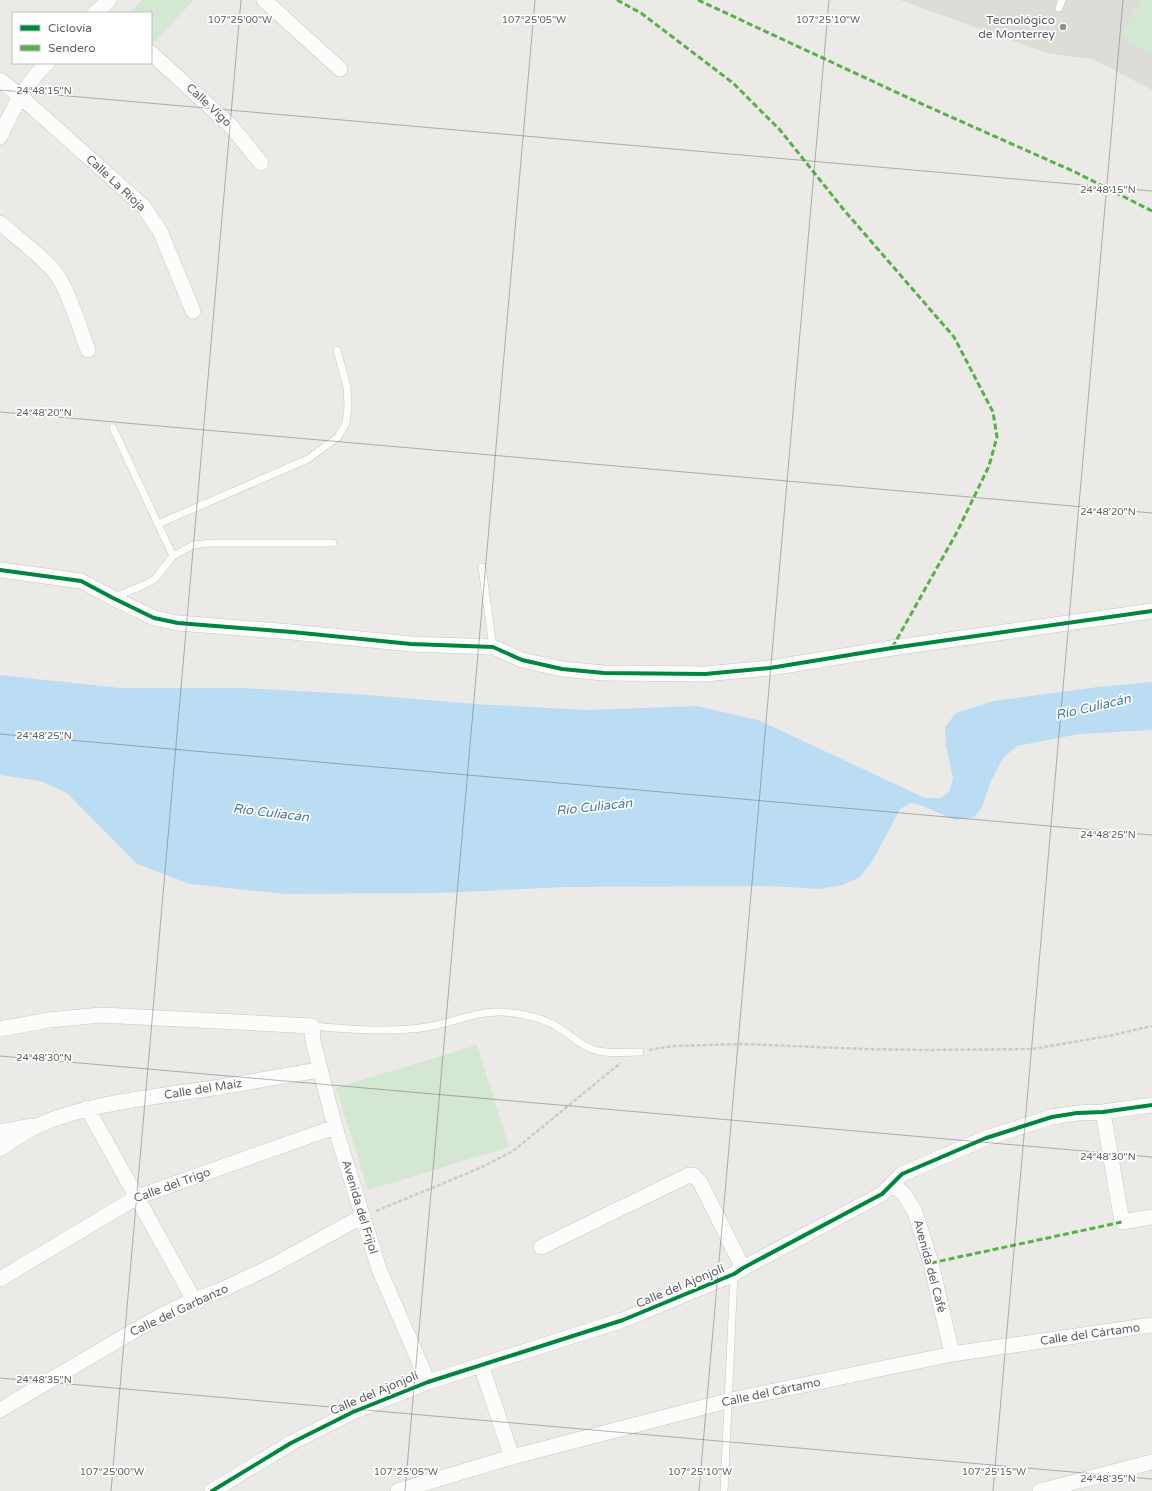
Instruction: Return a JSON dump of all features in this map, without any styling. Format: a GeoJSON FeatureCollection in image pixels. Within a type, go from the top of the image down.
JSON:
{"type":"FeatureCollection","features":[{"type":"Feature","properties":{"kind":"street"},"geometry":{"type":"LineString","coordinates":[[264,0],[340,70]]}},
{"type":"Feature","properties":{"kind":"street","name":"Calle Vigo"},"geometry":{"type":"LineString","coordinates":[[152,53],[231,126],[261,163]]}},
{"type":"Feature","properties":{"kind":"street"},"geometry":{"type":"LineString","coordinates":[[1,132],[8,117],[21,97],[46,64]]}},
{"type":"Feature","properties":{"kind":"street","name":"Calle La Rioja"},"geometry":{"type":"LineString","coordinates":[[0,80],[143,206],[160,231],[192,310]]}},
{"type":"Feature","properties":{"kind":"street"},"geometry":{"type":"LineString","coordinates":[[0,223],[48,265],[58,277],[67,294],[88,350]]}},
{"type":"Feature","properties":{"kind":"street"},"geometry":{"type":"LineString","coordinates":[[0,570],[81,581],[154,618],[178,623],[292,632],[411,644],[494,647],[522,660],[562,669],[604,674],[704,674],[770,668],[892,648],[1152,611]]}},
{"type":"Feature","properties":{"kind":"street"},"geometry":{"type":"LineString","coordinates":[[0,1029],[49,1020],[101,1015],[312,1026]]}},
{"type":"Feature","properties":{"kind":"street","name":"Avenida del Frijol"},"geometry":{"type":"LineString","coordinates":[[312,1026],[312,1041],[319,1070],[379,1269],[428,1382]]}},
{"type":"Feature","properties":{"kind":"street","name":"Calle del Maíz"},"geometry":{"type":"LineString","coordinates":[[37,1125],[87,1108],[319,1070]]}},
{"type":"Feature","properties":{"kind":"street","name":"Calle del Ajonjolí"},"geometry":{"type":"LineString","coordinates":[[212,1491],[291,1443],[353,1412],[428,1382],[623,1320],[739,1271],[882,1194],[902,1174],[986,1138],[1052,1117],[1152,1105]]}},
{"type":"Feature","properties":{"kind":"street"},"geometry":{"type":"LineString","coordinates":[[87,1108],[194,1300]]}},
{"type":"Feature","properties":{"kind":"street"},"geometry":{"type":"LineString","coordinates":[[1103,1112],[1122,1222],[1152,1217]]}},
{"type":"Feature","properties":{"kind":"street"},"geometry":{"type":"LineString","coordinates":[[0,1132],[37,1125]]}},
{"type":"Feature","properties":{"kind":"street"},"geometry":{"type":"LineString","coordinates":[[0,1149],[37,1125]]}},
{"type":"Feature","properties":{"kind":"street","name":"Calle del Trigo"},"geometry":{"type":"LineString","coordinates":[[0,1279],[137,1197],[335,1127]]}},
{"type":"Feature","properties":{"kind":"street"},"geometry":{"type":"LineString","coordinates":[[541,1247],[689,1175],[693,1175],[700,1182],[739,1271]]}},
{"type":"Feature","properties":{"kind":"street","name":"Avenida del Café"},"geometry":{"type":"LineString","coordinates":[[893,1184],[904,1194],[915,1212],[931,1263],[952,1354]]}},
{"type":"Feature","properties":{"kind":"street","name":"Calle del Garbanzo"},"geometry":{"type":"LineString","coordinates":[[0,1410],[164,1314],[268,1268],[363,1216]]}},
{"type":"Feature","properties":{"kind":"street","name":"Calle del Cártamo"},"geometry":{"type":"LineString","coordinates":[[398,1491],[512,1457],[727,1401],[952,1354],[1152,1325]]}},
{"type":"Feature","properties":{"kind":"street"},"geometry":{"type":"LineString","coordinates":[[481,1365],[512,1457]]}},
{"type":"Feature","properties":{"kind":"street"},"geometry":{"type":"LineString","coordinates":[[1040,1491],[1152,1462]]}},
{"type":"Feature","properties":{"kind":"lane"},"geometry":{"type":"LineString","coordinates":[[1059,8],[1062,0]]}},
{"type":"Feature","properties":{"kind":"lane"},"geometry":{"type":"LineString","coordinates":[[158,524],[308,459],[338,437],[346,423],[348,406],[347,387],[337,350]]}},
{"type":"Feature","properties":{"kind":"lane"},"geometry":{"type":"LineString","coordinates":[[113,428],[173,556]]}},
{"type":"Feature","properties":{"kind":"lane"},"geometry":{"type":"LineString","coordinates":[[112,598],[155,579],[173,556],[193,545],[211,543],[334,543]]}},
{"type":"Feature","properties":{"kind":"lane"},"geometry":{"type":"LineString","coordinates":[[482,567],[494,647]]}},
{"type":"Feature","properties":{"kind":"lane"},"geometry":{"type":"LineString","coordinates":[[312,1026],[402,1030],[446,1024],[468,1015],[499,1012],[522,1014],[542,1020],[560,1028],[582,1044],[597,1051],[640,1052]]}},
{"type":"Feature","properties":{"kind":"lane"},"geometry":{"type":"LineString","coordinates":[[724,1491],[727,1401],[739,1271]]}},
{"type":"Feature","properties":{"kind":"path"},"geometry":{"type":"LineString","coordinates":[[363,1216],[480,1168],[514,1151],[612,1070],[640,1052],[673,1046],[741,1044],[864,1049],[1033,1049],[1108,1036],[1152,1026]]}},
{"type":"Feature","properties":{"kind":"shaded area","name":"Tecnológico de Monterrey"},"geometry":{"type":"Polygon","coordinates":[[[900,0],[1152,0],[1152,90],[1093,59],[1050,54],[900,0]]]}},
{"type":"Feature","properties":{"kind":"green space"},"geometry":{"type":"Polygon","coordinates":[[[142,0],[194,0],[154,42],[152,41],[152,12],[130,12],[142,0]]]}},
{"type":"Feature","properties":{"kind":"green space"},"geometry":{"type":"Polygon","coordinates":[[[1142,0],[1152,0],[1152,56],[1119,35],[1142,0]]]}},
{"type":"Feature","properties":{"kind":"green space"},"geometry":{"type":"Polygon","coordinates":[[[477,1045],[509,1147],[368,1190],[336,1088],[477,1045]]]}},
{"type":"Feature","properties":{"kind":"water","name":"Río Culiacán"},"geometry":{"type":"Polygon","coordinates":[[[0,675],[120,688],[240,688],[354,694],[475,704],[587,710],[697,706],[758,720],[925,798],[941,798],[949,792],[953,778],[946,745],[945,727],[956,713],[993,701],[1098,687],[1152,682],[1152,730],[1079,734],[1017,746],[1003,758],[991,781],[982,807],[974,817],[955,820],[918,804],[910,803],[900,809],[873,860],[860,877],[843,885],[819,889],[770,886],[566,887],[440,893],[286,894],[190,884],[137,864],[67,793],[40,781],[0,775],[0,675]]]}},
{"type":"Feature","properties":{"kind":"marked path"},"geometry":{"type":"LineString","coordinates":[[617,0],[641,13],[733,83],[780,130],[844,210],[954,337],[993,412],[997,437],[989,466],[957,532],[892,648]]}},
{"type":"Feature","properties":{"kind":"marked path"},"geometry":{"type":"LineString","coordinates":[[698,0],[913,100],[1075,172],[1152,211]]}},
{"type":"Feature","properties":{"kind":"marked path"},"geometry":{"type":"LineString","coordinates":[[931,1263],[1122,1222]]}},
{"type":"Feature","properties":{"kind":"cycle path"},"geometry":{"type":"LineString","coordinates":[[0,570],[81,581],[154,618],[178,623],[292,632],[411,644],[493,647],[522,660],[562,669],[604,673],[705,674],[770,668],[892,648],[1152,611]]}},
{"type":"Feature","properties":{"kind":"cycle path"},"geometry":{"type":"LineString","coordinates":[[212,1491],[291,1443],[353,1412],[428,1382],[623,1320],[734,1274],[882,1194],[902,1174],[986,1138],[1052,1117],[1152,1105]]}},
{"type":"Feature","properties":{"kind":"place","name":"Tecnológico de Monterrey"},"geometry":{"type":"Point","coordinates":[1063,27]}}]}
